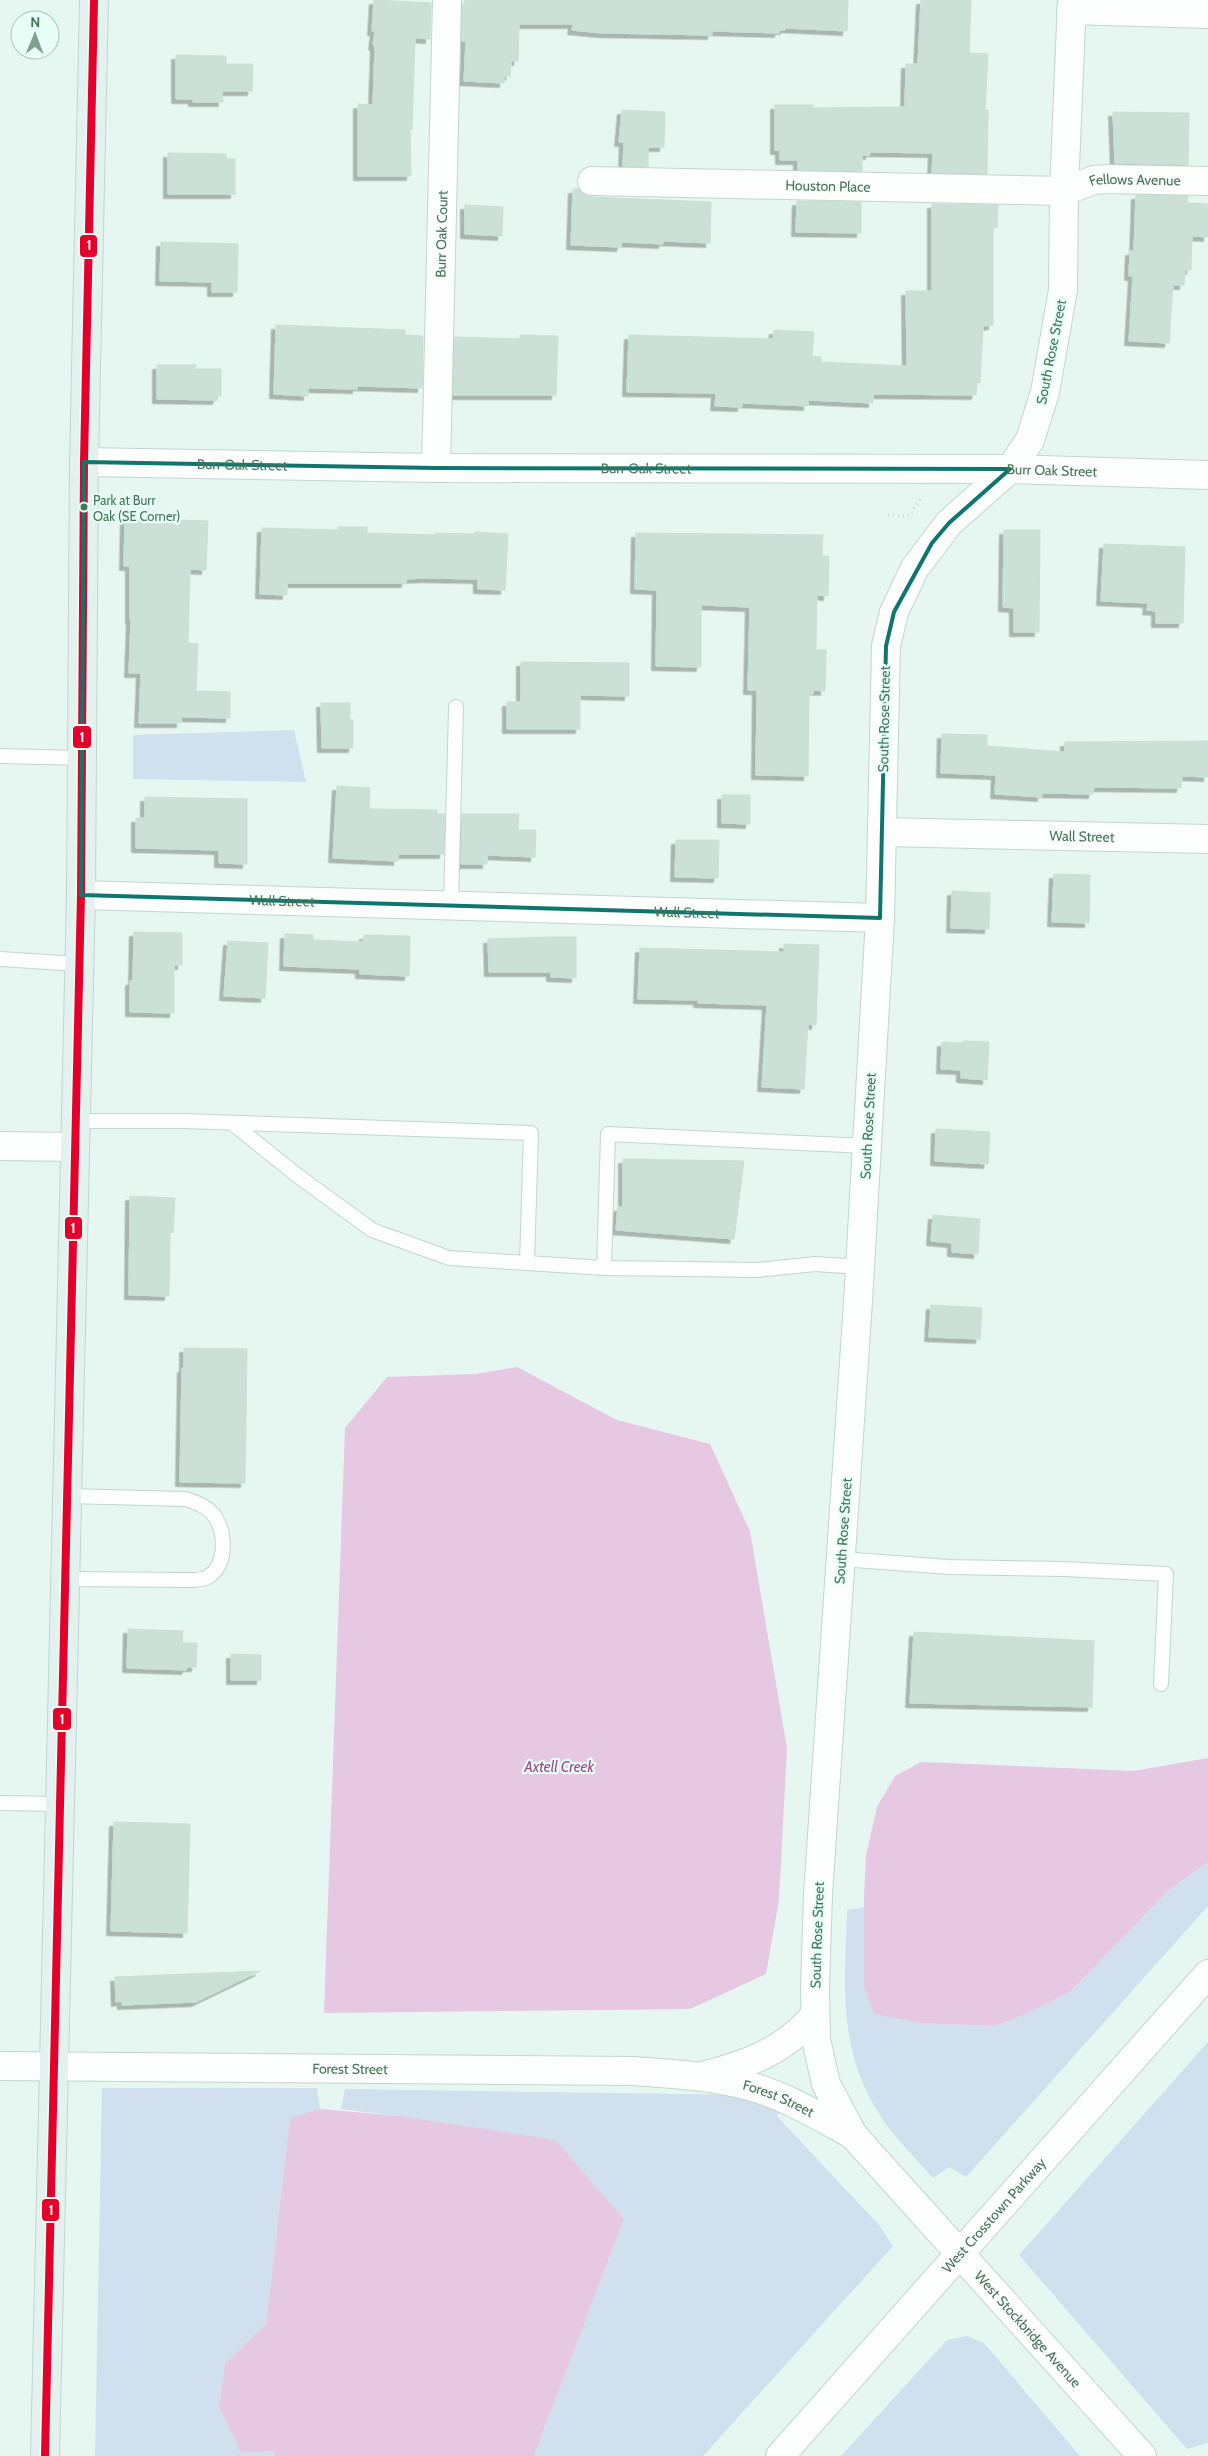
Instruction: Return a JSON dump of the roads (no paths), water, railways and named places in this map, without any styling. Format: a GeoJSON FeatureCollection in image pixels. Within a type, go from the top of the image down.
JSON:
{"type":"FeatureCollection","features":[{"type":"Feature","properties":{"kind":"main road"},"geometry":{"type":"LineString","coordinates":[[45,2456],[81,895],[84,462],[94,0]]}},
{"type":"Feature","properties":{"kind":"street","name":"Burr Oak Court"},"geometry":{"type":"LineString","coordinates":[[436,468],[447,0]]}},
{"type":"Feature","properties":{"kind":"street"},"geometry":{"type":"LineString","coordinates":[[1072,5],[1208,14]]}},
{"type":"Feature","properties":{"kind":"street","name":"South Rose Street"},"geometry":{"type":"LineString","coordinates":[[882,832],[886,646],[894,612],[915,568],[932,543],[949,523],[1010,469],[1030,440],[1045,392],[1064,290],[1064,191],[1072,5]]}},
{"type":"Feature","properties":{"kind":"street","name":"Fellows Avenue"},"geometry":{"type":"LineString","coordinates":[[1064,191],[1094,180],[1208,180]]}},
{"type":"Feature","properties":{"kind":"street","name":"Houston Place"},"geometry":{"type":"LineString","coordinates":[[592,181],[1064,191]]}},
{"type":"Feature","properties":{"kind":"street","name":"Burr Oak Street"},"geometry":{"type":"LineString","coordinates":[[84,462],[436,468],[1010,469],[1208,475]]}},
{"type":"Feature","properties":{"kind":"street"},"geometry":{"type":"LineString","coordinates":[[880,918],[882,832]]}},
{"type":"Feature","properties":{"kind":"street","name":"Wall Street"},"geometry":{"type":"LineString","coordinates":[[882,832],[1208,839]]}},
{"type":"Feature","properties":{"kind":"street","name":"Wall Street"},"geometry":{"type":"LineString","coordinates":[[81,895],[880,918]]}},
{"type":"Feature","properties":{"kind":"street","name":"South Rose Street"},"geometry":{"type":"LineString","coordinates":[[853,2135],[826,2084],[816,2039],[814,2016],[818,1895],[860,1267],[880,918]]}},
{"type":"Feature","properties":{"kind":"street"},"geometry":{"type":"LineString","coordinates":[[0,1146],[75,1134]]}},
{"type":"Feature","properties":{"kind":"street","name":"West Crosstown Parkway"},"geometry":{"type":"LineString","coordinates":[[780,2456],[959,2252],[1208,1974]]}},
{"type":"Feature","properties":{"kind":"street","name":"Forest Street"},"geometry":{"type":"LineString","coordinates":[[700,2076],[736,2067],[764,2056],[801,2031],[814,2016]]}},
{"type":"Feature","properties":{"kind":"street","name":"Forest Street"},"geometry":{"type":"LineString","coordinates":[[0,2066],[634,2071],[700,2076],[749,2086],[770,2094],[853,2135]]}},
{"type":"Feature","properties":{"kind":"street","name":"West Stockbridge Avenue"},"geometry":{"type":"LineString","coordinates":[[853,2135],[1142,2456]]}},
{"type":"Feature","properties":{"kind":"lane"},"geometry":{"type":"LineString","coordinates":[[451,905],[456,708]]}},
{"type":"Feature","properties":{"kind":"lane"},"geometry":{"type":"LineString","coordinates":[[0,756],[82,758]]}},
{"type":"Feature","properties":{"kind":"lane"},"geometry":{"type":"LineString","coordinates":[[0,959],[79,964]]}},
{"type":"Feature","properties":{"kind":"lane"},"geometry":{"type":"LineString","coordinates":[[75,1134],[183,1120],[232,1124],[531,1133],[527,1263]]}},
{"type":"Feature","properties":{"kind":"lane"},"geometry":{"type":"LineString","coordinates":[[232,1124],[298,1176],[372,1230],[449,1258],[604,1268],[758,1270],[815,1264],[860,1267]]}},
{"type":"Feature","properties":{"kind":"lane"},"geometry":{"type":"LineString","coordinates":[[604,1268],[608,1134],[867,1146]]}},
{"type":"Feature","properties":{"kind":"lane"},"geometry":{"type":"LineString","coordinates":[[64,1579],[189,1580],[207,1578],[217,1567],[224,1549],[222,1533],[215,1517],[204,1506],[186,1499],[66,1496]]}},
{"type":"Feature","properties":{"kind":"lane"},"geometry":{"type":"LineString","coordinates":[[841,1559],[949,1567],[1063,1569],[1166,1574],[1161,1684]]}},
{"type":"Feature","properties":{"kind":"lane"},"geometry":{"type":"LineString","coordinates":[[0,1803],[59,1804]]}},
{"type":"Feature","properties":{"kind":"water","name":"Axtell Creek"},"geometry":{"type":"Polygon","coordinates":[[[517,1367],[617,1420],[710,1444],[750,1531],[787,1748],[779,1900],[766,1974],[690,2009],[324,2013],[345,1428],[387,1377],[476,1374],[517,1367]]]}},
{"type":"Feature","properties":{"kind":"water"},"geometry":{"type":"Polygon","coordinates":[[[1208,1758],[1208,1862],[1169,1890],[1070,1992],[1027,2014],[995,2026],[920,2023],[874,2014],[864,1985],[866,1855],[877,1807],[895,1776],[921,1762],[1134,1771],[1208,1758]]]}},
{"type":"Feature","properties":{"kind":"water"},"geometry":{"type":"Polygon","coordinates":[[[320,2109],[399,2116],[555,2140],[624,2219],[534,2456],[275,2456],[273,2451],[241,2453],[219,2406],[225,2364],[266,2324],[290,2118],[320,2109]]]}},
{"type":"Feature","properties":{"kind":"place","name":"Park at Burr Oak (SE Corner)"},"geometry":{"type":"Point","coordinates":[84,507]}}]}
